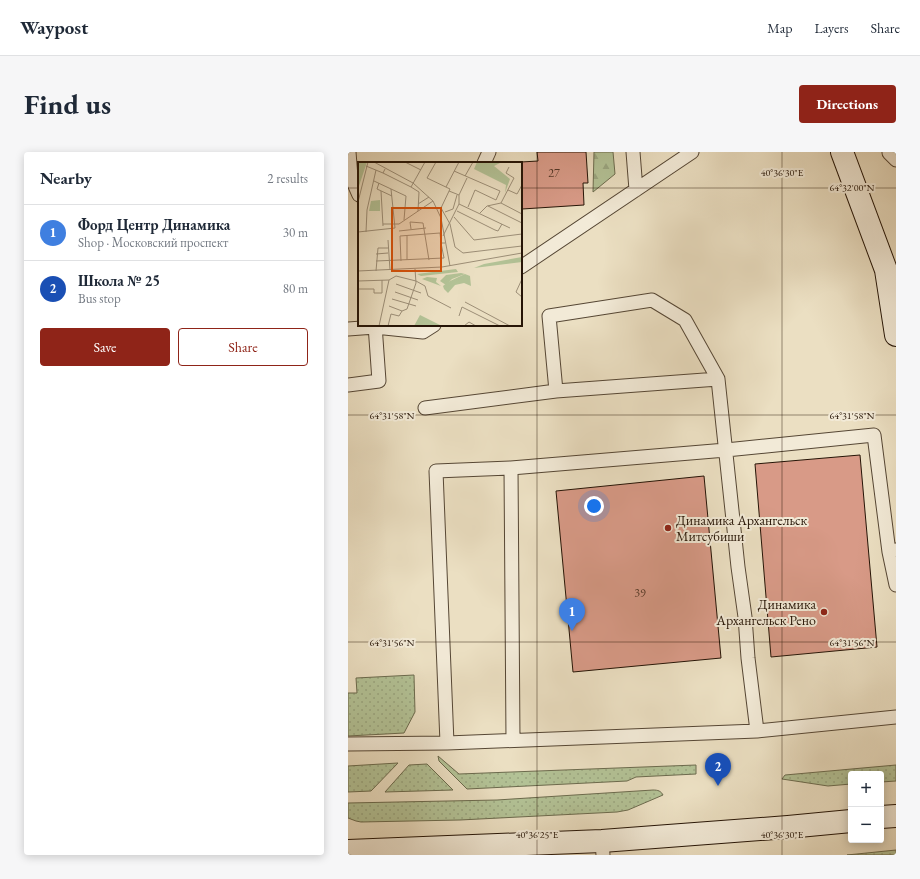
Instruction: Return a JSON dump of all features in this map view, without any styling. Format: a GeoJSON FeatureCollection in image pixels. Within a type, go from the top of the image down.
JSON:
{"type":"FeatureCollection","features":[{"type":"Feature","properties":{"kind":"main road"},"geometry":{"type":"LineString","coordinates":[[842,152],[886,270],[896,335]]}},
{"type":"Feature","properties":{"kind":"main road"},"geometry":{"type":"LineString","coordinates":[[884,817],[896,816]]}},
{"type":"Feature","properties":{"kind":"main road"},"geometry":{"type":"LineString","coordinates":[[348,851],[602,848],[848,820]]}},
{"type":"Feature","properties":{"kind":"lane"},"geometry":{"type":"LineString","coordinates":[[349,152],[351,177],[358,193]]}},
{"type":"Feature","properties":{"kind":"lane"},"geometry":{"type":"LineString","coordinates":[[484,162],[489,152]]}},
{"type":"Feature","properties":{"kind":"lane"},"geometry":{"type":"LineString","coordinates":[[633,152],[636,190]]}},
{"type":"Feature","properties":{"kind":"lane"},"geometry":{"type":"LineString","coordinates":[[522,266],[692,152]]}},
{"type":"Feature","properties":{"kind":"lane"},"geometry":{"type":"LineString","coordinates":[[889,152],[896,160]]}},
{"type":"Feature","properties":{"kind":"lane"},"geometry":{"type":"LineString","coordinates":[[556,391],[549,316],[652,300],[685,320],[718,379],[738,568],[745,617],[756,731]]}},
{"type":"Feature","properties":{"kind":"lane"},"geometry":{"type":"LineString","coordinates":[[348,329],[375,326],[423,332],[432,326]]}},
{"type":"Feature","properties":{"kind":"lane"},"geometry":{"type":"LineString","coordinates":[[348,385],[379,381],[375,326]]}},
{"type":"Feature","properties":{"kind":"lane"},"geometry":{"type":"LineString","coordinates":[[424,408],[556,391],[718,379]]}},
{"type":"Feature","properties":{"kind":"lane"},"geometry":{"type":"LineString","coordinates":[[447,743],[436,471],[511,468],[726,450],[874,435],[893,551],[896,585]]}},
{"type":"Feature","properties":{"kind":"lane"},"geometry":{"type":"LineString","coordinates":[[511,468],[513,740]]}},
{"type":"Feature","properties":{"kind":"lane"},"geometry":{"type":"LineString","coordinates":[[348,744],[447,743],[756,731],[896,717]]}},
{"type":"Feature","properties":{"kind":"green space"},"geometry":{"type":"Polygon","coordinates":[[[594,152],[613,152],[615,174],[593,192],[594,152]]]}},
{"type":"Feature","properties":{"kind":"green space"},"geometry":{"type":"Polygon","coordinates":[[[414,675],[415,712],[404,733],[348,736],[348,693],[357,693],[356,678],[414,675]]]}},
{"type":"Feature","properties":{"kind":"green space"},"geometry":{"type":"Polygon","coordinates":[[[438,756],[459,774],[696,765],[696,774],[636,777],[627,781],[467,789],[439,761],[438,756]]]}},
{"type":"Feature","properties":{"kind":"green space"},"geometry":{"type":"Polygon","coordinates":[[[398,763],[371,791],[348,792],[348,766],[398,763]]]}},
{"type":"Feature","properties":{"kind":"green space"},"geometry":{"type":"Polygon","coordinates":[[[427,764],[453,790],[385,792],[409,765],[427,764]]]}},
{"type":"Feature","properties":{"kind":"green space"},"geometry":{"type":"Polygon","coordinates":[[[896,765],[896,781],[884,782],[884,771],[848,771],[848,784],[828,786],[782,779],[785,775],[896,765]]]}},
{"type":"Feature","properties":{"kind":"green space"},"geometry":{"type":"Polygon","coordinates":[[[653,790],[659,791],[663,795],[628,810],[617,812],[460,820],[361,822],[348,818],[348,803],[497,800],[653,790]]]}},
{"type":"Feature","properties":{"kind":"green space"},"geometry":{"type":"Polygon","coordinates":[[[896,850],[896,855],[847,855],[896,850]]]}},
{"type":"Feature","properties":{"kind":"building"},"geometry":{"type":"Polygon","coordinates":[[[537,152],[586,152],[588,183],[583,183],[584,205],[522,209],[521,162],[538,161],[537,152]]]}},
{"type":"Feature","properties":{"kind":"building"},"geometry":{"type":"Polygon","coordinates":[[[860,455],[877,647],[771,657],[755,464],[860,455]]]}},
{"type":"Feature","properties":{"kind":"building"},"geometry":{"type":"Polygon","coordinates":[[[704,476],[721,658],[573,672],[556,491],[704,476]]]}},
{"type":"Feature","properties":{"kind":"place","name":"Динамика Архангельск Митсубиши"},"geometry":{"type":"Point","coordinates":[668,528]}},
{"type":"Feature","properties":{"kind":"place","name":"Динамика Архангельск Рено"},"geometry":{"type":"Point","coordinates":[824,612]}},
{"type":"Feature","properties":{"kind":"place","name":"Форд Центр Динамика"},"geometry":{"type":"Point","coordinates":[572,631]}},
{"type":"Feature","properties":{"kind":"place","name":"Школа № 25"},"geometry":{"type":"Point","coordinates":[718,786]}}]}
